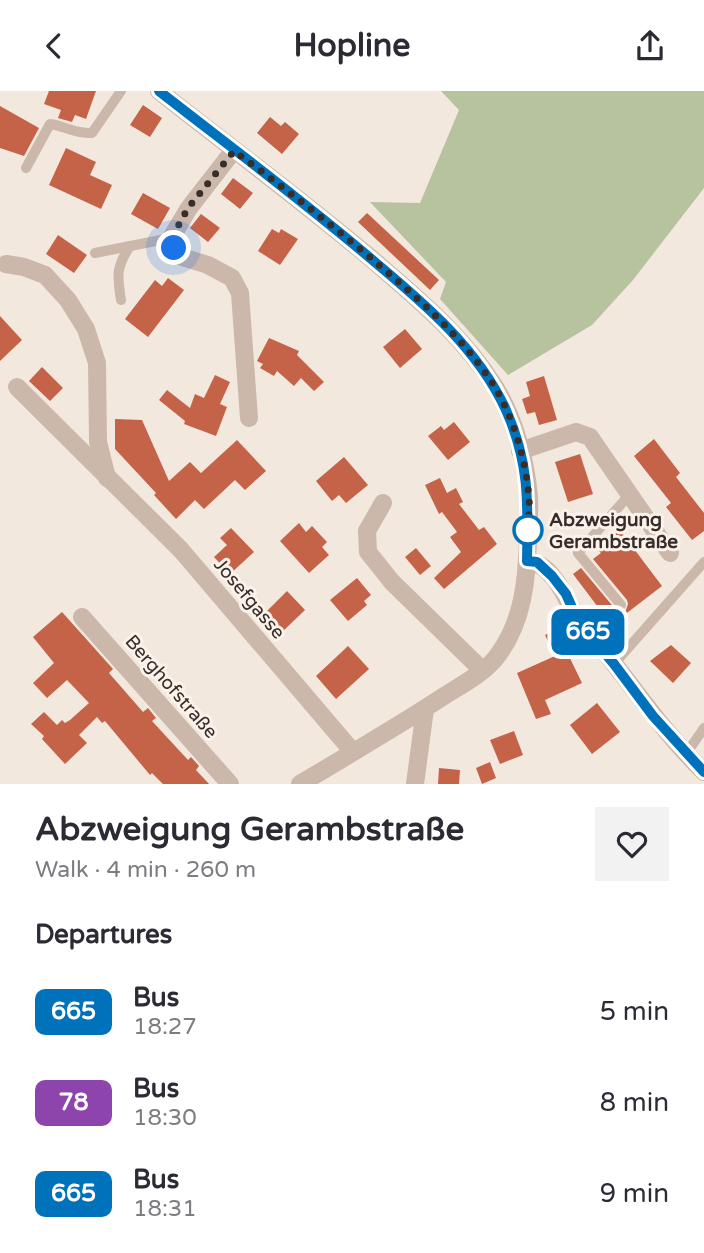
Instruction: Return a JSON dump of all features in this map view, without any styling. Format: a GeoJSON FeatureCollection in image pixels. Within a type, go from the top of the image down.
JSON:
{"type":"FeatureCollection","features":[{"type":"Feature","properties":{"kind":"street"},"geometry":{"type":"LineString","coordinates":[[159,91],[312,209],[431,309],[495,387],[520,451],[529,499],[527,561],[523,594],[512,635],[497,657],[482,670],[425,709],[300,784]]}},
{"type":"Feature","properties":{"kind":"street"},"geometry":{"type":"LineString","coordinates":[[234,151],[188,208],[172,237],[174,248],[183,257],[208,265],[232,278],[240,293],[249,418]]}},
{"type":"Feature","properties":{"kind":"street"},"geometry":{"type":"LineString","coordinates":[[6,264],[45,275],[68,300],[86,329],[97,363],[98,442],[107,478]]}},
{"type":"Feature","properties":{"kind":"street","name":"Josefgasse"},"geometry":{"type":"LineString","coordinates":[[17,387],[181,550],[353,752]]}},
{"type":"Feature","properties":{"kind":"street"},"geometry":{"type":"LineString","coordinates":[[520,451],[576,432],[590,437],[670,554]]}},
{"type":"Feature","properties":{"kind":"street"},"geometry":{"type":"LineString","coordinates":[[383,503],[367,531],[369,552],[392,582],[482,670]]}},
{"type":"Feature","properties":{"kind":"street"},"geometry":{"type":"LineString","coordinates":[[527,561],[537,562],[552,576],[566,594],[578,621],[653,716],[704,772]]}},
{"type":"Feature","properties":{"kind":"street","name":"Berghofstraße"},"geometry":{"type":"LineString","coordinates":[[82,617],[230,784]]}},
{"type":"Feature","properties":{"kind":"street"},"geometry":{"type":"LineString","coordinates":[[415,784],[425,709]]}},
{"type":"Feature","properties":{"kind":"lane"},"geometry":{"type":"LineString","coordinates":[[26,168],[50,124],[60,125],[80,134],[92,133],[121,91]]}},
{"type":"Feature","properties":{"kind":"lane"},"geometry":{"type":"LineString","coordinates":[[95,253],[172,237]]}},
{"type":"Feature","properties":{"kind":"lane"},"geometry":{"type":"LineString","coordinates":[[121,300],[117,278],[120,260],[130,246]]}},
{"type":"Feature","properties":{"kind":"lane"},"geometry":{"type":"LineString","coordinates":[[621,605],[578,553],[630,494]]}},
{"type":"Feature","properties":{"kind":"lane"},"geometry":{"type":"LineString","coordinates":[[614,664],[704,562]]}},
{"type":"Feature","properties":{"kind":"lane"},"geometry":{"type":"LineString","coordinates":[[686,754],[704,728]]}},
{"type":"Feature","properties":{"kind":"green space"},"geometry":{"type":"Polygon","coordinates":[[[441,91],[704,91],[704,188],[633,280],[592,325],[508,375],[440,299],[446,282],[370,202],[420,203],[459,110],[441,91]]]}},
{"type":"Feature","properties":{"kind":"building"},"geometry":{"type":"Polygon","coordinates":[[[49,91],[96,91],[86,119],[75,115],[72,122],[58,118],[61,110],[44,104],[49,91]]]}},
{"type":"Feature","properties":{"kind":"building"},"geometry":{"type":"Polygon","coordinates":[[[143,105],[162,118],[150,137],[130,125],[143,105]]]}},
{"type":"Feature","properties":{"kind":"building"},"geometry":{"type":"Polygon","coordinates":[[[0,106],[39,128],[24,156],[0,148],[0,106]]]}},
{"type":"Feature","properties":{"kind":"building"},"geometry":{"type":"Polygon","coordinates":[[[270,117],[281,126],[285,122],[299,134],[282,154],[257,133],[270,117]]]}},
{"type":"Feature","properties":{"kind":"building"},"geometry":{"type":"Polygon","coordinates":[[[66,148],[96,162],[90,175],[112,185],[101,209],[49,185],[66,148]]]}},
{"type":"Feature","properties":{"kind":"building"},"geometry":{"type":"Polygon","coordinates":[[[233,178],[253,193],[240,209],[221,194],[233,178]]]}},
{"type":"Feature","properties":{"kind":"building"},"geometry":{"type":"Polygon","coordinates":[[[143,193],[170,208],[158,229],[131,214],[143,193]]]}},
{"type":"Feature","properties":{"kind":"building"},"geometry":{"type":"Polygon","coordinates":[[[367,213],[439,280],[430,290],[358,222],[367,213]]]}},
{"type":"Feature","properties":{"kind":"building"},"geometry":{"type":"Polygon","coordinates":[[[201,214],[220,228],[208,242],[190,228],[201,214]]]}},
{"type":"Feature","properties":{"kind":"building"},"geometry":{"type":"Polygon","coordinates":[[[272,229],[279,233],[281,229],[298,239],[280,265],[258,251],[272,229]]]}},
{"type":"Feature","properties":{"kind":"building"},"geometry":{"type":"Polygon","coordinates":[[[58,235],[87,255],[74,273],[46,254],[58,235]]]}},
{"type":"Feature","properties":{"kind":"building"},"geometry":{"type":"Polygon","coordinates":[[[168,278],[184,290],[148,337],[125,319],[155,280],[162,286],[168,278]]]}},
{"type":"Feature","properties":{"kind":"building"},"geometry":{"type":"Polygon","coordinates":[[[0,316],[22,340],[0,361],[0,316]]]}},
{"type":"Feature","properties":{"kind":"building"},"geometry":{"type":"Polygon","coordinates":[[[405,329],[422,349],[400,368],[383,347],[405,329]]]}},
{"type":"Feature","properties":{"kind":"building"},"geometry":{"type":"Polygon","coordinates":[[[269,338],[299,351],[297,355],[324,382],[314,391],[301,378],[294,386],[277,371],[274,376],[260,368],[263,364],[257,361],[269,338]]]}},
{"type":"Feature","properties":{"kind":"building"},"geometry":{"type":"Polygon","coordinates":[[[42,367],[63,388],[50,401],[29,381],[42,367]]]}},
{"type":"Feature","properties":{"kind":"building"},"geometry":{"type":"Polygon","coordinates":[[[215,375],[230,382],[220,404],[227,407],[216,436],[184,424],[185,421],[159,400],[167,390],[190,408],[195,394],[204,398],[215,375]]]}},
{"type":"Feature","properties":{"kind":"building"},"geometry":{"type":"Polygon","coordinates":[[[544,376],[557,420],[539,425],[535,412],[527,414],[522,399],[530,396],[526,382],[544,376]]]}},
{"type":"Feature","properties":{"kind":"building"},"geometry":{"type":"Polygon","coordinates":[[[115,419],[142,420],[169,481],[190,462],[201,473],[237,440],[266,471],[245,490],[235,480],[204,509],[195,500],[176,519],[115,449],[115,419]]]}},
{"type":"Feature","properties":{"kind":"building"},"geometry":{"type":"Polygon","coordinates":[[[454,422],[470,442],[448,460],[428,436],[441,426],[444,430],[454,422]]]}},
{"type":"Feature","properties":{"kind":"building"},"geometry":{"type":"Polygon","coordinates":[[[654,439],[680,473],[676,477],[704,513],[704,531],[692,540],[666,507],[671,503],[634,456],[654,439]]]}},
{"type":"Feature","properties":{"kind":"building"},"geometry":{"type":"Polygon","coordinates":[[[580,454],[593,494],[568,502],[555,462],[580,454]]]}},
{"type":"Feature","properties":{"kind":"building"},"geometry":{"type":"Polygon","coordinates":[[[344,457],[368,485],[346,503],[339,495],[332,501],[316,481],[344,457]]]}},
{"type":"Feature","properties":{"kind":"building"},"geometry":{"type":"Polygon","coordinates":[[[440,478],[447,493],[456,488],[463,502],[459,504],[479,530],[484,527],[497,544],[444,589],[434,578],[461,552],[450,537],[457,532],[442,512],[439,514],[425,485],[440,478]]]}},
{"type":"Feature","properties":{"kind":"building"},"geometry":{"type":"Polygon","coordinates":[[[299,523],[306,532],[312,526],[327,542],[322,547],[329,555],[309,573],[280,541],[299,523]]]}},
{"type":"Feature","properties":{"kind":"building"},"geometry":{"type":"Polygon","coordinates":[[[231,528],[254,552],[230,574],[214,557],[227,545],[220,538],[231,528]]]}},
{"type":"Feature","properties":{"kind":"building"},"geometry":{"type":"Polygon","coordinates":[[[619,529],[662,586],[613,627],[573,574],[581,568],[616,610],[626,610],[627,600],[593,559],[601,553],[595,547],[619,529]]]}},
{"type":"Feature","properties":{"kind":"building"},"geometry":{"type":"Polygon","coordinates":[[[416,548],[431,566],[420,575],[405,557],[416,548]]]}},
{"type":"Feature","properties":{"kind":"building"},"geometry":{"type":"Polygon","coordinates":[[[357,578],[371,595],[364,601],[367,605],[348,621],[330,600],[357,578]]]}},
{"type":"Feature","properties":{"kind":"building"},"geometry":{"type":"Polygon","coordinates":[[[287,591],[305,610],[281,633],[263,615],[287,591]]]}},
{"type":"Feature","properties":{"kind":"building"},"geometry":{"type":"Polygon","coordinates":[[[62,612],[113,669],[109,673],[143,712],[148,708],[156,718],[152,721],[188,760],[191,757],[199,766],[196,770],[209,784],[163,784],[152,773],[150,775],[105,721],[102,723],[97,717],[79,735],[87,743],[65,764],[42,739],[44,736],[31,724],[44,712],[57,725],[62,720],[65,723],[70,720],[89,703],[67,680],[47,698],[33,683],[54,663],[33,637],[62,612]]]}},
{"type":"Feature","properties":{"kind":"building"},"geometry":{"type":"Polygon","coordinates":[[[567,625],[576,645],[566,650],[582,683],[545,700],[551,714],[536,719],[517,673],[555,656],[545,635],[567,625]]]}},
{"type":"Feature","properties":{"kind":"building"},"geometry":{"type":"Polygon","coordinates":[[[671,645],[691,663],[673,683],[650,661],[671,645]]]}},
{"type":"Feature","properties":{"kind":"building"},"geometry":{"type":"Polygon","coordinates":[[[348,646],[369,669],[336,699],[316,676],[348,646]]]}},
{"type":"Feature","properties":{"kind":"building"},"geometry":{"type":"Polygon","coordinates":[[[597,703],[620,732],[592,754],[570,725],[597,703]]]}},
{"type":"Feature","properties":{"kind":"building"},"geometry":{"type":"Polygon","coordinates":[[[514,731],[523,755],[500,764],[490,740],[514,731]]]}},
{"type":"Feature","properties":{"kind":"building"},"geometry":{"type":"Polygon","coordinates":[[[490,762],[496,778],[482,784],[476,768],[490,762]]]}},
{"type":"Feature","properties":{"kind":"building"},"geometry":{"type":"Polygon","coordinates":[[[439,768],[460,770],[459,784],[438,784],[439,768]]]}},
{"type":"Feature","properties":{"kind":"bus line","name":"665"},"geometry":{"type":"LineString","coordinates":[[159,91],[312,209],[431,309],[470,354],[495,387],[519,446],[529,499],[527,561],[537,562],[552,576],[566,594],[578,621],[653,716],[704,772]]}},
{"type":"Feature","properties":{"kind":"place","name":"Abzweigung Gerambstraße"},"geometry":{"type":"Point","coordinates":[528,530]}},
{"type":"Feature","properties":{"kind":"route"},"geometry":{"type":"LineString","coordinates":[[174,248],[172,237],[188,208],[234,151],[312,209],[431,309],[495,387],[507,412],[525,469],[529,499],[528,530]]}}]}
